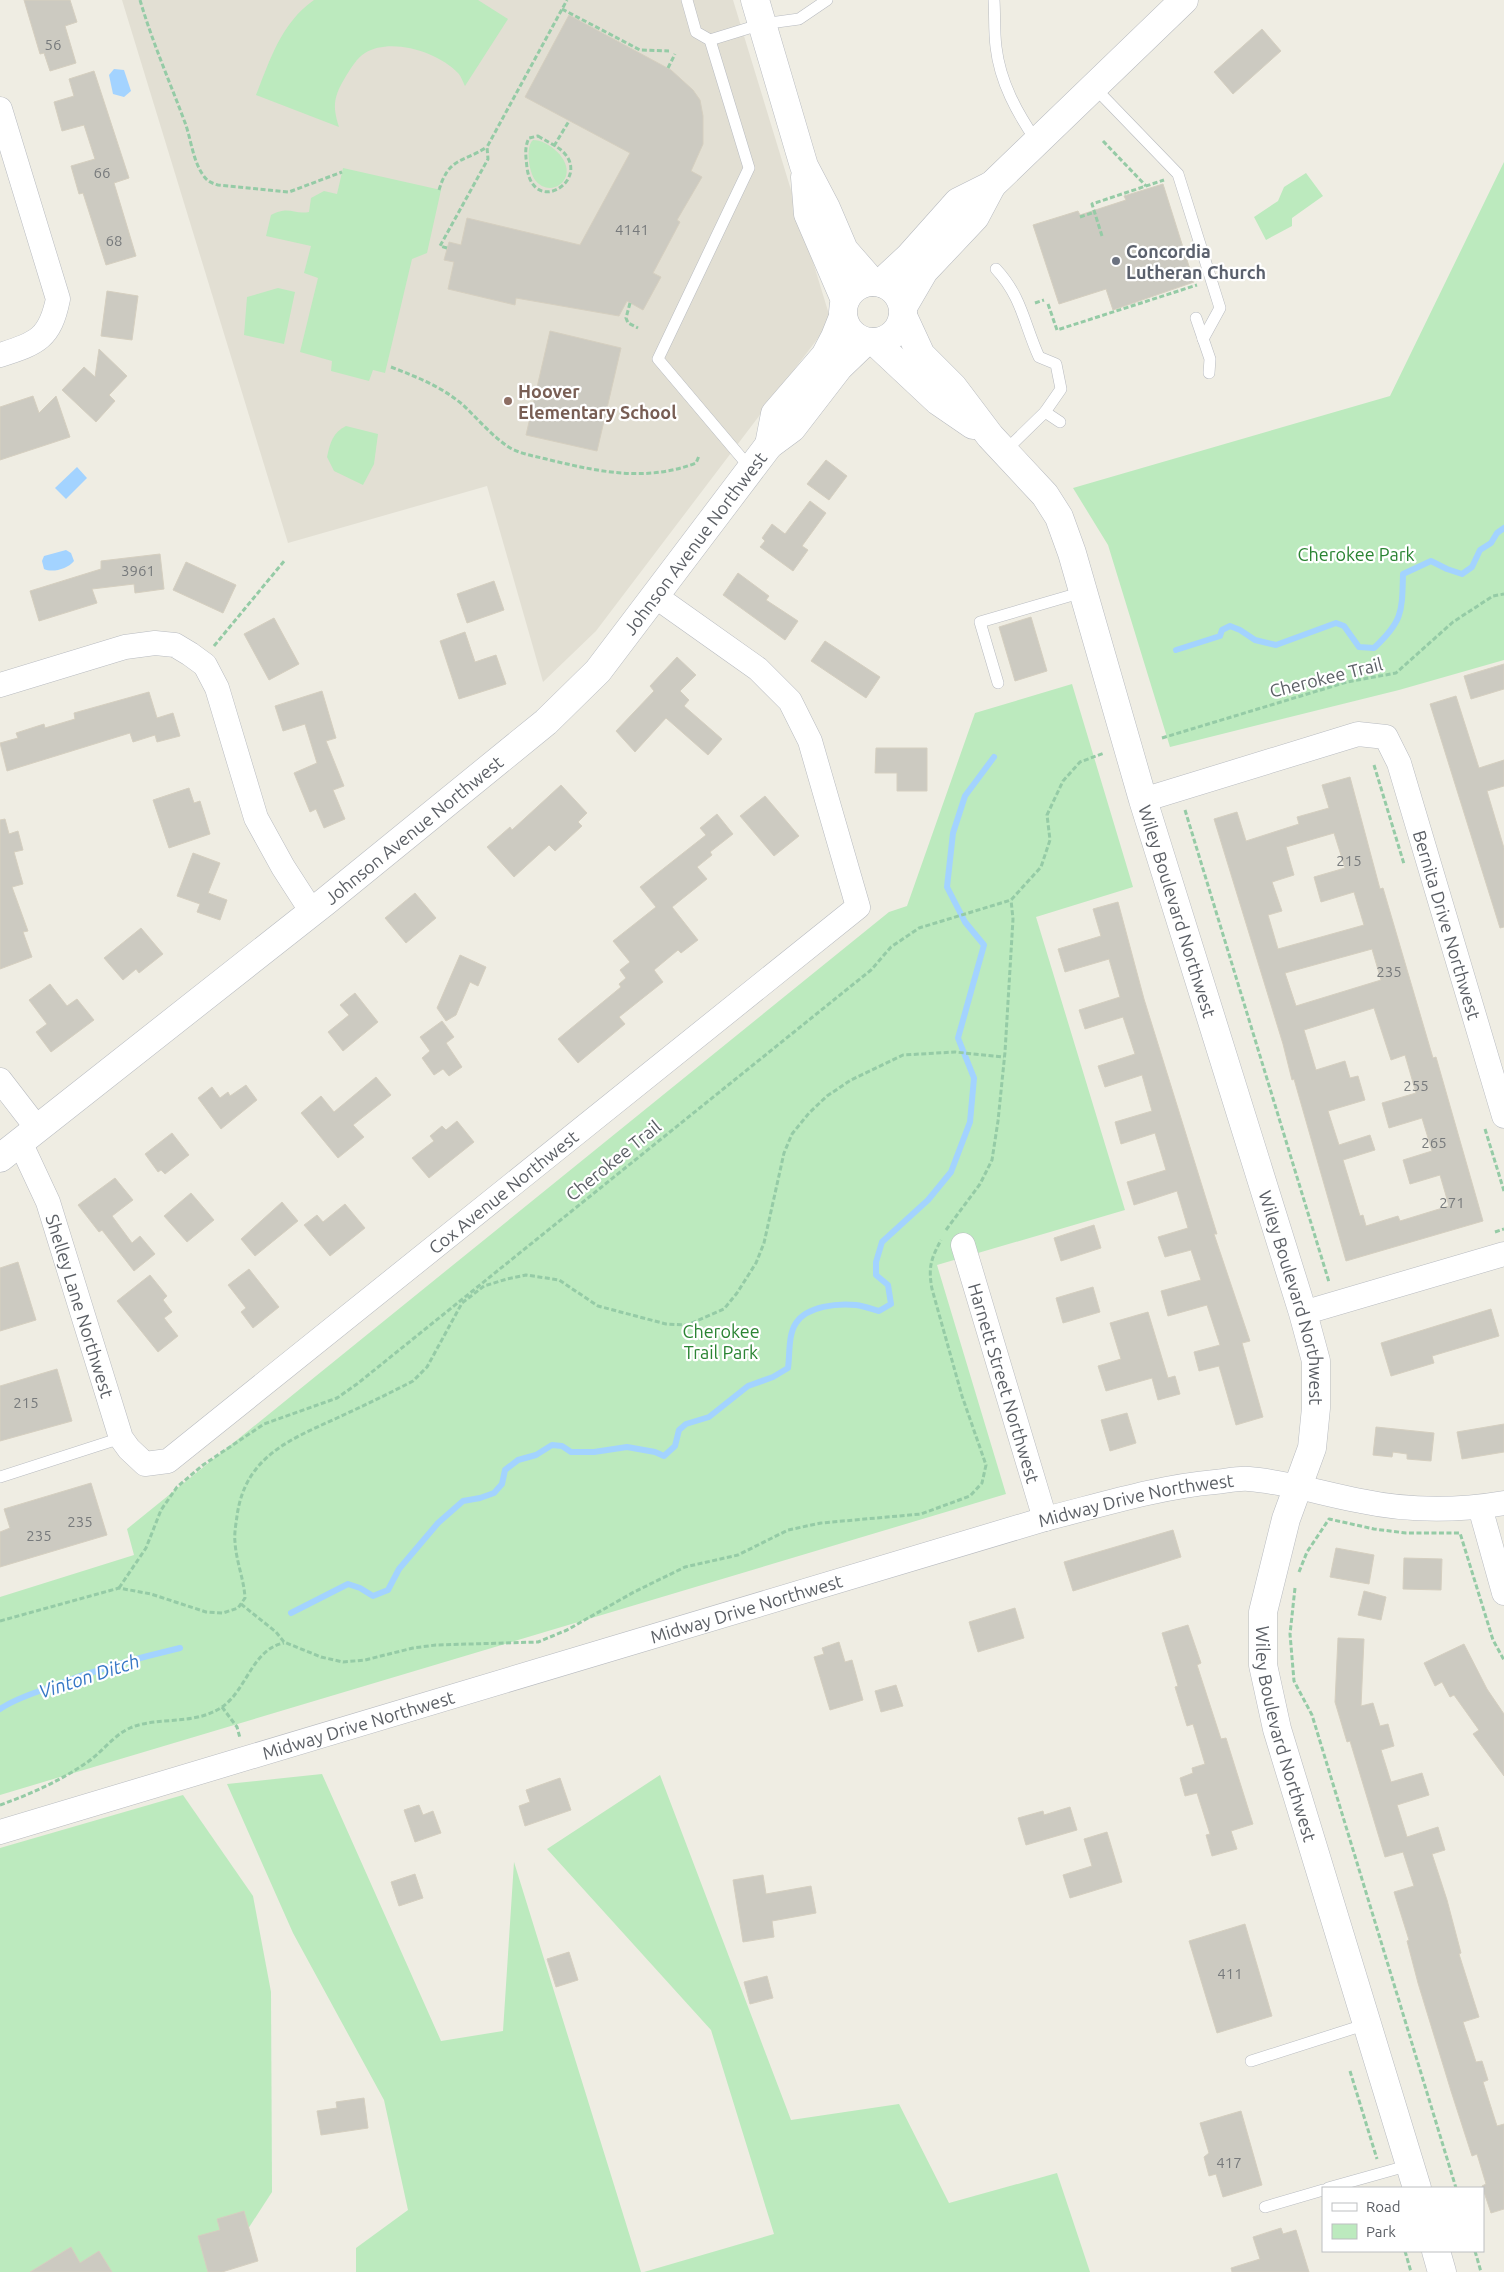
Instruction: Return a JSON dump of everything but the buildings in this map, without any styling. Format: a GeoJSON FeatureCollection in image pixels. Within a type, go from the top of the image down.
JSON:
{"type":"FeatureCollection","features":[{"type":"Feature","properties":{"kind":"street"},"geometry":{"type":"LineString","coordinates":[[844,309],[856,287],[876,282],[909,257],[958,202],[992,185],[1184,0]]}},
{"type":"Feature","properties":{"kind":"street"},"geometry":{"type":"LineString","coordinates":[[758,12],[804,166],[826,208],[844,250],[876,282],[896,292],[903,312]]}},
{"type":"Feature","properties":{"kind":"street"},"geometry":{"type":"LineString","coordinates":[[0,109],[58,299],[53,321],[41,338],[0,355]]}},
{"type":"Feature","properties":{"kind":"street"},"geometry":{"type":"LineString","coordinates":[[804,166],[808,214],[844,309],[850,333],[870,342],[890,338],[896,332],[903,312],[924,271],[975,217],[992,185]]}},
{"type":"Feature","properties":{"kind":"street","name":"Johnson Avenue Northwest"},"geometry":{"type":"LineString","coordinates":[[769,445],[775,414],[825,356],[835,337],[844,309]]}},
{"type":"Feature","properties":{"kind":"street","name":"Wiley Boulevard Northwest"},"geometry":{"type":"LineString","coordinates":[[903,312],[921,355],[953,387],[998,443],[1045,496],[1059,517],[1144,800],[1303,1313],[1316,1361],[1316,1408],[1312,1448],[1286,1519],[1263,1612],[1263,1665],[1277,1729],[1413,2176]]}},
{"type":"Feature","properties":{"kind":"street","name":"Johnson Avenue Northwest"},"geometry":{"type":"LineString","coordinates":[[19,1143],[312,912],[546,722],[598,671],[769,445],[792,428],[838,368],[870,342]]}},
{"type":"Feature","properties":{"kind":"street","name":"Wiley Boulevard Northwest"},"geometry":{"type":"LineString","coordinates":[[870,342],[938,401],[998,443]]}},
{"type":"Feature","properties":{"kind":"street","name":"Cox Avenue Northwest"},"geometry":{"type":"LineString","coordinates":[[146,1464],[168,1461],[858,908],[810,741],[790,701],[758,669],[655,596]]}},
{"type":"Feature","properties":{"kind":"street"},"geometry":{"type":"LineString","coordinates":[[0,685],[125,647],[155,643],[175,645],[199,660],[205,665],[217,688],[256,818],[283,867],[312,912]]}},
{"type":"Feature","properties":{"kind":"street","name":"Bernita Drive Northwest"},"geometry":{"type":"LineString","coordinates":[[1144,800],[1358,734],[1386,737],[1399,764],[1494,1120]]}},
{"type":"Feature","properties":{"kind":"street","name":"Shelley Lane Northwest"},"geometry":{"type":"LineString","coordinates":[[0,1080],[19,1143],[48,1202],[121,1438],[129,1450],[146,1464]]}},
{"type":"Feature","properties":{"kind":"street","name":"Harnett Street Northwest"},"geometry":{"type":"LineString","coordinates":[[963,1245],[1045,1519]]}},
{"type":"Feature","properties":{"kind":"street"},"geometry":{"type":"LineString","coordinates":[[1303,1313],[1504,1254]]}},
{"type":"Feature","properties":{"kind":"street","name":"Midway Drive Northwest"},"geometry":{"type":"LineString","coordinates":[[0,1832],[1045,1519],[1192,1484],[1247,1479],[1299,1486],[1361,1501],[1396,1507],[1436,1509],[1480,1507],[1504,1503]]}},
{"type":"Feature","properties":{"kind":"street"},"geometry":{"type":"LineString","coordinates":[[1480,1507],[1504,1593]]}},
{"type":"Feature","properties":{"kind":"street"},"geometry":{"type":"LineString","coordinates":[[1436,2252],[1442,2272]]}},
{"type":"Feature","properties":{"kind":"lane"},"geometry":{"type":"LineString","coordinates":[[687,0],[696,32],[710,40],[749,168],[658,359],[751,469]]}},
{"type":"Feature","properties":{"kind":"lane"},"geometry":{"type":"LineString","coordinates":[[710,40],[758,12],[799,19],[827,0]]}},
{"type":"Feature","properties":{"kind":"lane"},"geometry":{"type":"LineString","coordinates":[[994,0],[996,47],[1003,77],[1017,112],[1037,142]]}},
{"type":"Feature","properties":{"kind":"lane"},"geometry":{"type":"LineString","coordinates":[[1094,87],[1178,174],[1220,308],[1203,339]]}},
{"type":"Feature","properties":{"kind":"lane"},"geometry":{"type":"LineString","coordinates":[[996,269],[1017,297],[1039,357],[1056,364],[1061,389],[1045,412],[998,443]]}},
{"type":"Feature","properties":{"kind":"lane"},"geometry":{"type":"LineString","coordinates":[[1196,318],[1210,359],[1208,373]]}},
{"type":"Feature","properties":{"kind":"lane"},"geometry":{"type":"LineString","coordinates":[[1045,412],[1060,422]]}},
{"type":"Feature","properties":{"kind":"lane"},"geometry":{"type":"LineString","coordinates":[[998,683],[980,622],[1083,592]]}},
{"type":"Feature","properties":{"kind":"lane"},"geometry":{"type":"LineString","coordinates":[[0,1477],[121,1438]]}},
{"type":"Feature","properties":{"kind":"lane"},"geometry":{"type":"LineString","coordinates":[[1251,2061],[1367,2024]]}},
{"type":"Feature","properties":{"kind":"lane"},"geometry":{"type":"LineString","coordinates":[[1332,2187],[1381,2173],[1413,2176]]}},
{"type":"Feature","properties":{"kind":"lane"},"geometry":{"type":"LineString","coordinates":[[1265,2207],[1322,2190]]}},
{"type":"Feature","properties":{"kind":"path"},"geometry":{"type":"LineString","coordinates":[[140,0],[148,29],[185,122],[196,162],[202,175],[209,182],[218,185],[290,192],[342,172]]}},
{"type":"Feature","properties":{"kind":"path"},"geometry":{"type":"LineString","coordinates":[[447,248],[440,246],[488,159],[487,146],[567,0]]}},
{"type":"Feature","properties":{"kind":"path"},"geometry":{"type":"LineString","coordinates":[[562,9],[640,50],[669,51]]}},
{"type":"Feature","properties":{"kind":"path"},"geometry":{"type":"LineString","coordinates":[[668,68],[675,54]]}},
{"type":"Feature","properties":{"kind":"path"},"geometry":{"type":"LineString","coordinates":[[554,146],[569,121]]}},
{"type":"Feature","properties":{"kind":"path"},"geometry":{"type":"LineString","coordinates":[[538,136],[554,146],[563,151],[570,162],[571,171],[568,182],[558,190],[543,192],[534,185],[528,175],[525,145],[529,138],[538,136]]}},
{"type":"Feature","properties":{"kind":"path"},"geometry":{"type":"LineString","coordinates":[[1103,142],[1146,186]]}},
{"type":"Feature","properties":{"kind":"path"},"geometry":{"type":"LineString","coordinates":[[439,190],[444,174],[454,163],[487,146]]}},
{"type":"Feature","properties":{"kind":"path"},"geometry":{"type":"LineString","coordinates":[[1102,236],[1092,204],[1166,180],[1168,188]]}},
{"type":"Feature","properties":{"kind":"path"},"geometry":{"type":"LineString","coordinates":[[1080,217],[1094,212]]}},
{"type":"Feature","properties":{"kind":"path"},"geometry":{"type":"LineString","coordinates":[[1048,304],[1057,330],[1205,282]]}},
{"type":"Feature","properties":{"kind":"path"},"geometry":{"type":"LineString","coordinates":[[630,303],[627,309],[626,321],[638,328]]}},
{"type":"Feature","properties":{"kind":"path"},"geometry":{"type":"LineString","coordinates":[[391,367],[428,381],[440,388],[462,405],[496,438],[520,453],[618,474],[684,468],[696,463],[700,456]]}},
{"type":"Feature","properties":{"kind":"path"},"geometry":{"type":"LineString","coordinates":[[199,660],[217,643],[285,560]]}},
{"type":"Feature","properties":{"kind":"path","name":"Cherokee Trail"},"geometry":{"type":"LineString","coordinates":[[1162,738],[1346,682],[1396,673],[1453,622],[1494,596],[1504,594]]}},
{"type":"Feature","properties":{"kind":"path","name":"Cherokee Trail"},"geometry":{"type":"LineString","coordinates":[[119,1588],[146,1548],[161,1510],[177,1487],[203,1465],[264,1424],[337,1398],[357,1384],[871,970],[891,947],[919,928],[1011,900],[1041,867],[1050,840],[1047,815],[1062,781],[1080,762],[1104,753]]}},
{"type":"Feature","properties":{"kind":"path"},"geometry":{"type":"LineString","coordinates":[[1371,755],[1406,869]]}},
{"type":"Feature","properties":{"kind":"path"},"geometry":{"type":"LineString","coordinates":[[1194,808],[1185,810],[1328,1282]]}},
{"type":"Feature","properties":{"kind":"path"},"geometry":{"type":"LineString","coordinates":[[241,1604],[276,1632],[284,1642],[321,1657],[343,1662],[365,1660],[413,1648],[436,1645],[538,1642],[567,1630],[634,1592],[685,1567],[738,1555],[788,1530],[821,1523],[921,1514],[970,1496],[982,1483],[986,1465],[962,1396],[929,1274],[931,1258],[951,1221],[980,1184],[992,1160],[1004,1057],[1013,919],[1011,900]]}},
{"type":"Feature","properties":{"kind":"path"},"geometry":{"type":"LineString","coordinates":[[0,1621],[119,1588],[151,1594],[206,1612],[222,1613],[238,1608],[245,1598],[244,1584],[234,1542],[240,1496],[250,1475],[273,1451],[300,1435],[413,1381],[427,1367],[462,1303],[484,1286],[526,1275],[558,1280],[598,1306],[666,1324],[687,1325],[716,1313],[724,1308],[737,1293],[756,1262],[764,1243],[784,1154],[792,1134],[809,1113],[827,1096],[851,1080],[903,1055],[955,1052],[1004,1057]]}},
{"type":"Feature","properties":{"kind":"path"},"geometry":{"type":"LineString","coordinates":[[1494,1120],[1504,1191]]}},
{"type":"Feature","properties":{"kind":"path"},"geometry":{"type":"LineString","coordinates":[[1456,2187],[1312,1715],[1294,1681],[1290,1634],[1296,1580],[1307,1552],[1330,1519],[1374,1529],[1406,1533],[1460,1533],[1493,1640],[1504,1660]]}},
{"type":"Feature","properties":{"kind":"path"},"geometry":{"type":"LineString","coordinates":[[0,1805],[51,1784],[89,1761],[129,1729],[141,1724],[196,1718],[222,1707],[264,1652],[274,1645],[284,1642]]}},
{"type":"Feature","properties":{"kind":"path"},"geometry":{"type":"LineString","coordinates":[[222,1707],[237,1727],[247,1759]]}},
{"type":"Feature","properties":{"kind":"path"},"geometry":{"type":"LineString","coordinates":[[1350,2071],[1381,2173]]}},
{"type":"Feature","properties":{"kind":"path"},"geometry":{"type":"LineString","coordinates":[[1405,2252],[1411,2272]]}},
{"type":"Feature","properties":{"kind":"path"},"geometry":{"type":"LineString","coordinates":[[1475,2252],[1482,2272]]}},
{"type":"Feature","properties":{"kind":"shaded area","name":"Hoover Elementary School"},"geometry":{"type":"Polygon","coordinates":[[[122,0],[733,0],[831,321],[596,631],[543,682],[487,486],[288,543],[122,0]]]}},
{"type":"Feature","properties":{"kind":"green space"},"geometry":{"type":"Polygon","coordinates":[[[314,0],[478,0],[508,19],[465,86],[459,74],[449,65],[427,53],[414,49],[388,46],[376,48],[365,53],[352,67],[337,95],[335,113],[339,127],[256,95],[272,56],[285,31],[303,9],[314,0]]]}},
{"type":"Feature","properties":{"kind":"green space"},"geometry":{"type":"Polygon","coordinates":[[[533,140],[545,143],[551,147],[562,157],[565,163],[566,176],[564,181],[556,187],[547,188],[539,184],[533,176],[530,166],[529,148],[533,140]]]}},
{"type":"Feature","properties":{"kind":"green space","name":"Cherokee Park"},"geometry":{"type":"Polygon","coordinates":[[[1504,162],[1504,660],[1399,690],[1170,747],[1108,545],[1073,488],[1390,396],[1504,162]]]}},
{"type":"Feature","properties":{"kind":"green space"},"geometry":{"type":"Polygon","coordinates":[[[343,168],[441,190],[427,253],[412,259],[385,373],[373,370],[369,381],[331,371],[332,361],[300,352],[318,278],[304,273],[311,246],[266,236],[271,215],[287,210],[309,212],[311,198],[324,191],[337,194],[343,168]]]}},
{"type":"Feature","properties":{"kind":"green space"},"geometry":{"type":"Polygon","coordinates":[[[1306,173],[1323,196],[1292,218],[1292,226],[1266,240],[1254,217],[1278,201],[1284,187],[1306,173]]]}},
{"type":"Feature","properties":{"kind":"green space"},"geometry":{"type":"Polygon","coordinates":[[[278,288],[295,292],[284,344],[244,335],[247,297],[278,288]]]}},
{"type":"Feature","properties":{"kind":"green space"},"geometry":{"type":"Polygon","coordinates":[[[346,426],[378,434],[374,464],[363,485],[334,471],[327,457],[333,438],[338,431],[346,426]]]}},
{"type":"Feature","properties":{"kind":"green space","name":"Cherokee Trail Park"},"geometry":{"type":"Polygon","coordinates":[[[1072,684],[1133,887],[1036,917],[1125,1210],[937,1265],[1006,1494],[0,1795],[0,1597],[134,1555],[127,1529],[889,912],[907,906],[975,713],[1072,684]]]}},
{"type":"Feature","properties":{"kind":"green space"},"geometry":{"type":"Polygon","coordinates":[[[322,1774],[441,2041],[503,2031],[514,1862],[641,2272],[356,2272],[356,2248],[408,2210],[384,2100],[293,1933],[227,1784],[322,1774]]]}},
{"type":"Feature","properties":{"kind":"green space"},"geometry":{"type":"Polygon","coordinates":[[[660,1775],[791,2120],[899,2104],[949,2203],[1057,2173],[1090,2272],[644,2272],[774,2234],[711,2030],[547,1849],[660,1775]]]}},
{"type":"Feature","properties":{"kind":"green space"},"geometry":{"type":"Polygon","coordinates":[[[183,1795],[253,1896],[271,1992],[272,2192],[220,2272],[0,2272],[0,1848],[183,1795]]]}},
{"type":"Feature","properties":{"kind":"water"},"geometry":{"type":"Polygon","coordinates":[[[114,69],[124,70],[131,91],[124,97],[113,94],[109,75],[114,69]]]}},
{"type":"Feature","properties":{"kind":"water"},"geometry":{"type":"Polygon","coordinates":[[[77,467],[87,478],[66,499],[55,488],[77,467]]]}},
{"type":"Feature","properties":{"kind":"water"},"geometry":{"type":"Polygon","coordinates":[[[66,550],[71,553],[74,561],[71,564],[55,570],[44,569],[42,561],[44,556],[66,550]]]}},
{"type":"Feature","properties":{"kind":"waterway","name":"Vinton Ditch"},"geometry":{"type":"LineString","coordinates":[[1176,650],[1220,636],[1222,630],[1230,626],[1255,640],[1276,645],[1336,623],[1344,626],[1359,647],[1374,648],[1384,639],[1396,623],[1401,607],[1403,574],[1431,561],[1462,574],[1472,567],[1480,550],[1491,543],[1497,533],[1504,528]]}},
{"type":"Feature","properties":{"kind":"waterway","name":"Vinton Ditch"},"geometry":{"type":"LineString","coordinates":[[291,1613],[348,1584],[360,1588],[373,1596],[388,1590],[399,1569],[438,1523],[463,1501],[494,1493],[502,1484],[505,1470],[518,1460],[536,1455],[552,1445],[562,1446],[571,1452],[594,1452],[627,1447],[655,1452],[664,1456],[675,1446],[679,1430],[686,1424],[709,1417],[748,1386],[773,1377],[788,1368],[790,1339],[793,1328],[801,1317],[815,1309],[832,1305],[859,1305],[879,1311],[891,1304],[888,1285],[876,1275],[876,1262],[882,1242],[928,1200],[951,1172],[970,1122],[974,1078],[958,1038],[984,945],[965,922],[947,887],[953,833],[965,796],[994,757]]}},
{"type":"Feature","properties":{"kind":"waterway","name":"Vinton Ditch"},"geometry":{"type":"LineString","coordinates":[[0,1709],[26,1696],[85,1675],[132,1660],[180,1648]]}},
{"type":"Feature","properties":{"kind":"place","name":"Concordia Lutheran Church"},"geometry":{"type":"Point","coordinates":[1116,261]}},
{"type":"Feature","properties":{"kind":"place","name":"Hoover Elementary School"},"geometry":{"type":"Point","coordinates":[508,401]}}]}
